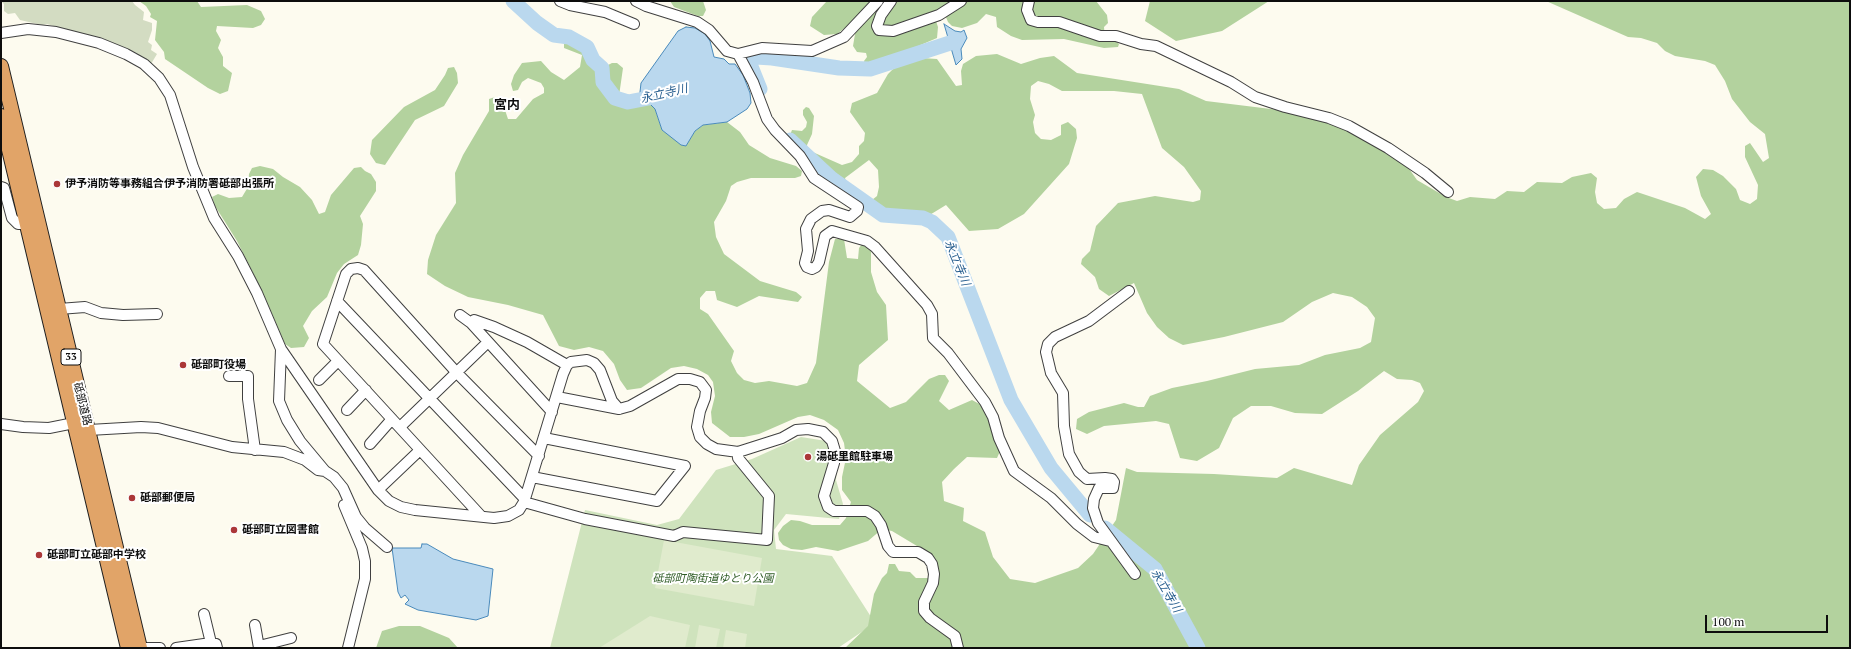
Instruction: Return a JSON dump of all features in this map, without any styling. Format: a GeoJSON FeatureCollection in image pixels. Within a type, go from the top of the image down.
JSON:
{"type":"FeatureCollection","features":[{"type":"Feature","properties":{"kind":"highway","name":"砥部道路"},"geometry":{"type":"LineString","coordinates":[[1,66],[32,224],[74,423],[128,648]]}},
{"type":"Feature","properties":{"kind":"highway","name":"砥部道路"},"geometry":{"type":"LineString","coordinates":[[1,116],[32,224],[59,309],[140,648]]}},
{"type":"Feature","properties":{"kind":"street"},"geometry":{"type":"LineString","coordinates":[[560,1],[570,5],[605,12],[634,24]]}},
{"type":"Feature","properties":{"kind":"street"},"geometry":{"type":"LineString","coordinates":[[636,1],[646,6],[698,22],[709,30],[727,52],[738,54],[762,48],[812,51],[844,37],[878,1]]}},
{"type":"Feature","properties":{"kind":"street"},"geometry":{"type":"LineString","coordinates":[[891,1],[881,15],[877,26],[879,30],[893,31],[939,15],[961,1]]}},
{"type":"Feature","properties":{"kind":"street"},"geometry":{"type":"LineString","coordinates":[[1029,1],[1027,10],[1032,20],[1038,22],[1059,22],[1100,36],[1116,36],[1141,44],[1156,46],[1231,82],[1255,97],[1285,107],[1329,118],[1349,126],[1388,148],[1426,173],[1448,192]]}},
{"type":"Feature","properties":{"kind":"street"},"geometry":{"type":"LineString","coordinates":[[1,33],[28,30],[56,32],[99,43],[126,54],[144,64],[159,78],[170,95],[193,167],[214,218],[238,256],[257,293],[281,349],[378,490],[389,501],[401,507],[415,510],[494,518],[508,516],[519,510],[524,501],[539,456],[567,365]]}},
{"type":"Feature","properties":{"kind":"street"},"geometry":{"type":"LineString","coordinates":[[738,54],[751,78],[767,119],[775,130],[800,156],[814,178],[858,207],[857,211],[850,217],[829,210],[822,211],[811,219],[806,229],[808,251],[805,263],[808,267],[812,269],[816,267],[819,262],[825,236],[832,231],[867,241],[875,247],[927,305],[932,314],[933,338],[968,378],[985,402],[993,417],[999,438],[1014,471],[1051,498],[1077,524],[1094,537],[1110,541]]}},
{"type":"Feature","properties":{"kind":"street"},"geometry":{"type":"LineString","coordinates":[[1,187],[4,188],[12,218],[18,224],[32,224]]}},
{"type":"Feature","properties":{"kind":"street"},"geometry":{"type":"LineString","coordinates":[[481,516],[322,344],[346,274],[352,269],[358,268],[364,270],[457,373],[539,456]]}},
{"type":"Feature","properties":{"kind":"street"},"geometry":{"type":"LineString","coordinates":[[1129,290],[1089,320],[1055,337],[1048,344],[1046,352],[1053,378],[1063,393],[1066,445],[1074,464],[1079,472],[1087,479],[1106,478],[1112,479],[1114,482],[1113,488],[1100,488],[1094,499],[1093,508],[1098,523],[1135,574]]}},
{"type":"Feature","properties":{"kind":"street"},"geometry":{"type":"LineString","coordinates":[[337,301],[524,501],[585,518],[674,536],[683,532],[767,540],[769,496],[738,458],[738,452]]}},
{"type":"Feature","properties":{"kind":"street"},"geometry":{"type":"LineString","coordinates":[[59,309],[85,307],[101,313],[123,315],[157,314]]}},
{"type":"Feature","properties":{"kind":"street"},"geometry":{"type":"LineString","coordinates":[[460,315],[471,323],[552,412]]}},
{"type":"Feature","properties":{"kind":"street"},"geometry":{"type":"LineString","coordinates":[[471,323],[474,320],[494,327],[527,342],[567,365]]}},
{"type":"Feature","properties":{"kind":"street"},"geometry":{"type":"LineString","coordinates":[[400,427],[488,342]]}},
{"type":"Feature","properties":{"kind":"street"},"geometry":{"type":"LineString","coordinates":[[281,349],[279,401],[287,420],[300,441],[343,488],[356,517],[365,528],[388,546]]}},
{"type":"Feature","properties":{"kind":"street"},"geometry":{"type":"LineString","coordinates":[[567,365],[579,360],[587,360],[594,363],[600,370],[612,401],[619,409]]}},
{"type":"Feature","properties":{"kind":"street"},"geometry":{"type":"LineString","coordinates":[[319,380],[338,361]]}},
{"type":"Feature","properties":{"kind":"street"},"geometry":{"type":"LineString","coordinates":[[229,376],[248,376],[248,399],[256,450]]}},
{"type":"Feature","properties":{"kind":"street"},"geometry":{"type":"LineString","coordinates":[[557,397],[619,409],[630,406],[678,379],[690,379],[700,382],[706,390],[705,398],[700,411],[698,427],[700,437],[707,444],[716,449],[738,452],[782,438],[796,430],[808,429],[823,432],[832,441],[835,451],[834,463],[824,496],[828,507],[834,511],[867,511],[876,516],[881,525],[888,546],[893,552],[918,552],[928,558],[932,564],[934,574],[933,583],[924,602],[924,610],[930,618],[955,636],[958,648]]}},
{"type":"Feature","properties":{"kind":"street"},"geometry":{"type":"LineString","coordinates":[[347,410],[366,390]]}},
{"type":"Feature","properties":{"kind":"street"},"geometry":{"type":"LineString","coordinates":[[370,444],[392,420]]}},
{"type":"Feature","properties":{"kind":"street"},"geometry":{"type":"LineString","coordinates":[[1,424],[49,428],[74,423],[89,430],[141,427],[158,428],[232,447],[294,454],[318,470],[326,471]]}},
{"type":"Feature","properties":{"kind":"street"},"geometry":{"type":"LineString","coordinates":[[532,477],[657,501],[686,466],[544,438]]}},
{"type":"Feature","properties":{"kind":"street"},"geometry":{"type":"LineString","coordinates":[[378,490],[420,450]]}},
{"type":"Feature","properties":{"kind":"street"},"geometry":{"type":"LineString","coordinates":[[334,477],[365,561],[365,579],[348,648]]}},
{"type":"Feature","properties":{"kind":"street"},"geometry":{"type":"LineString","coordinates":[[176,648],[214,646],[204,614]]}},
{"type":"Feature","properties":{"kind":"street"},"geometry":{"type":"LineString","coordinates":[[254,624],[259,647],[291,638]]}},
{"type":"Feature","properties":{"kind":"street"},"geometry":{"type":"LineString","coordinates":[[146,648],[160,648]]}},
{"type":"Feature","properties":{"kind":"green space"},"geometry":{"type":"Polygon","coordinates":[[[1,1],[132,1],[144,12],[143,20],[152,23],[152,30],[148,42],[152,45],[151,50],[157,54],[151,64],[124,47],[47,24],[42,25],[20,20],[15,13],[8,14],[4,11],[4,4],[1,1]]]}},
{"type":"Feature","properties":{"kind":"green space"},"geometry":{"type":"Polygon","coordinates":[[[139,1],[197,1],[201,7],[247,5],[261,11],[265,19],[261,25],[253,28],[217,26],[216,31],[221,40],[218,48],[223,57],[223,66],[232,73],[228,91],[220,94],[208,88],[165,59],[164,52],[155,40],[157,21],[150,17],[151,14],[146,6],[139,1]]]}},
{"type":"Feature","properties":{"kind":"green space"},"geometry":{"type":"Polygon","coordinates":[[[670,1],[703,1],[706,10],[703,16],[698,16],[674,7],[670,1]]]}},
{"type":"Feature","properties":{"kind":"green space"},"geometry":{"type":"Polygon","coordinates":[[[827,1],[860,1],[881,3],[884,1],[1096,1],[1107,15],[1108,23],[1104,27],[1105,39],[1114,40],[1119,44],[1118,47],[1104,48],[1064,39],[1022,40],[1011,36],[997,27],[996,17],[986,14],[977,23],[962,28],[952,26],[948,22],[943,10],[933,12],[938,27],[937,38],[874,65],[865,65],[864,61],[867,57],[866,53],[857,52],[853,46],[855,34],[846,27],[837,34],[824,35],[810,26],[812,17],[827,1]]]}},
{"type":"Feature","properties":{"kind":"green space"},"geometry":{"type":"Polygon","coordinates":[[[1150,1],[1269,1],[1222,31],[1176,41],[1145,21],[1150,1]]]}},
{"type":"Feature","properties":{"kind":"green space"},"geometry":{"type":"Polygon","coordinates":[[[1546,1],[1850,1],[1850,648],[845,648],[868,626],[874,594],[882,578],[887,573],[889,564],[895,564],[899,571],[910,572],[916,578],[931,578],[935,564],[932,555],[892,531],[882,529],[868,541],[838,551],[816,547],[802,550],[791,549],[783,545],[779,540],[778,533],[783,526],[791,520],[812,525],[840,525],[846,518],[851,502],[842,490],[842,477],[846,458],[844,443],[838,430],[824,420],[810,415],[798,417],[759,434],[744,437],[730,437],[712,423],[711,412],[715,396],[713,382],[708,375],[697,369],[684,366],[671,368],[641,388],[627,390],[620,380],[614,364],[603,351],[589,347],[574,350],[559,346],[543,315],[508,305],[468,297],[445,286],[427,274],[428,260],[436,235],[456,203],[455,173],[463,155],[489,111],[489,99],[495,97],[504,107],[508,119],[516,119],[533,99],[544,93],[544,88],[541,83],[528,78],[522,82],[518,90],[513,91],[511,84],[514,75],[522,63],[541,61],[551,72],[564,80],[580,67],[582,55],[564,48],[564,42],[572,42],[586,48],[596,68],[600,69],[612,63],[617,63],[623,68],[619,96],[627,105],[648,102],[655,109],[662,130],[686,145],[695,131],[703,125],[727,122],[740,132],[749,145],[770,158],[796,166],[802,171],[801,176],[795,178],[751,178],[737,182],[731,186],[726,201],[714,222],[716,237],[724,254],[760,281],[796,292],[802,297],[798,302],[759,296],[737,307],[717,300],[715,291],[706,291],[700,298],[700,309],[708,314],[734,351],[731,361],[737,373],[744,380],[755,383],[769,381],[797,386],[807,383],[816,363],[829,262],[835,239],[844,239],[847,258],[858,259],[859,248],[862,244],[871,249],[871,272],[877,292],[886,305],[888,340],[859,365],[857,381],[890,408],[906,402],[929,379],[939,375],[945,375],[949,381],[939,401],[949,410],[972,400],[985,407],[994,440],[1001,449],[997,458],[967,457],[942,482],[944,501],[964,508],[963,521],[985,532],[993,557],[1010,579],[1035,583],[1078,568],[1093,554],[1116,520],[1126,468],[1137,472],[1214,474],[1277,478],[1294,468],[1352,485],[1359,465],[1380,435],[1418,402],[1424,391],[1420,383],[1412,380],[1397,379],[1384,371],[1358,391],[1322,414],[1295,413],[1271,406],[1251,406],[1233,418],[1219,448],[1197,461],[1180,458],[1169,424],[1156,421],[1104,426],[1087,434],[1076,429],[1077,419],[1089,412],[1124,403],[1144,407],[1150,396],[1172,388],[1255,369],[1299,365],[1325,355],[1360,348],[1371,342],[1375,318],[1367,307],[1352,297],[1333,293],[1312,302],[1283,322],[1224,337],[1183,345],[1169,338],[1157,327],[1147,313],[1134,283],[1109,296],[1099,289],[1095,277],[1081,264],[1082,259],[1090,251],[1096,226],[1118,203],[1155,196],[1193,202],[1200,200],[1201,191],[1184,167],[1162,148],[1142,94],[1114,91],[1062,91],[1049,84],[1038,81],[1031,86],[1030,99],[1035,115],[1033,122],[1035,133],[1041,139],[1051,140],[1061,135],[1061,125],[1068,122],[1076,129],[1077,138],[1069,164],[1024,214],[998,229],[969,231],[946,205],[928,216],[909,218],[875,212],[870,206],[872,200],[877,196],[879,187],[878,170],[869,160],[845,178],[847,185],[858,193],[857,197],[853,198],[839,190],[791,140],[790,135],[792,130],[802,131],[806,127],[807,122],[803,115],[803,110],[806,107],[809,108],[814,116],[812,134],[807,145],[808,150],[842,165],[852,162],[859,154],[859,146],[864,141],[865,133],[850,112],[852,103],[877,93],[888,74],[898,64],[922,58],[937,59],[956,86],[962,85],[961,71],[963,64],[976,56],[997,54],[1021,64],[1040,58],[1054,56],[1077,73],[1179,89],[1206,101],[1344,118],[1393,146],[1417,180],[1446,197],[1457,201],[1470,197],[1495,199],[1507,191],[1524,192],[1537,182],[1562,183],[1572,177],[1591,173],[1597,178],[1595,192],[1597,203],[1604,209],[1616,208],[1624,199],[1637,192],[1685,208],[1705,219],[1711,214],[1701,196],[1696,177],[1703,169],[1713,170],[1723,176],[1736,189],[1740,200],[1750,204],[1757,199],[1758,185],[1745,157],[1745,146],[1750,143],[1763,162],[1769,158],[1765,134],[1750,122],[1732,99],[1725,81],[1715,65],[1705,61],[1675,56],[1665,51],[1657,43],[1641,38],[1628,37],[1546,1]]]}},
{"type":"Feature","properties":{"kind":"green space"},"geometry":{"type":"Polygon","coordinates":[[[454,67],[457,73],[458,83],[444,106],[415,120],[385,165],[376,163],[370,154],[372,140],[404,107],[435,90],[448,68],[454,67]]]}},
{"type":"Feature","properties":{"kind":"green space"},"geometry":{"type":"Polygon","coordinates":[[[260,166],[273,169],[300,187],[312,200],[319,214],[325,212],[331,195],[354,168],[361,167],[371,174],[376,182],[376,191],[360,216],[363,224],[361,245],[358,255],[344,264],[337,273],[327,297],[312,311],[303,326],[309,338],[304,347],[291,348],[285,344],[263,293],[237,241],[215,206],[212,197],[218,194],[229,198],[242,197],[248,187],[249,174],[252,168],[260,166]]]}},
{"type":"Feature","properties":{"kind":"green space","name":"砥部町陶街道ゆとり公園"},"geometry":{"type":"Polygon","coordinates":[[[801,437],[839,443],[836,480],[843,504],[839,519],[786,514],[774,530],[776,549],[832,556],[875,623],[838,648],[550,648],[585,510],[657,525],[679,519],[716,470],[752,459],[801,437]]]}},
{"type":"Feature","properties":{"kind":"green space"},"geometry":{"type":"Polygon","coordinates":[[[664,540],[762,558],[754,606],[655,588],[664,540]]]}},
{"type":"Feature","properties":{"kind":"green space"},"geometry":{"type":"Polygon","coordinates":[[[650,616],[690,625],[685,648],[599,648],[650,616]]]}},
{"type":"Feature","properties":{"kind":"green space"},"geometry":{"type":"Polygon","coordinates":[[[699,625],[720,629],[716,648],[695,648],[699,625]]]}},
{"type":"Feature","properties":{"kind":"green space"},"geometry":{"type":"Polygon","coordinates":[[[399,626],[420,626],[449,638],[458,648],[376,648],[382,631],[399,626]]]}},
{"type":"Feature","properties":{"kind":"green space"},"geometry":{"type":"Polygon","coordinates":[[[726,630],[747,634],[745,648],[723,648],[726,630]]]}},
{"type":"Feature","properties":{"kind":"water"},"geometry":{"type":"Polygon","coordinates":[[[944,24],[955,31],[961,32],[964,30],[967,38],[961,49],[962,59],[956,65],[944,24]]]}},
{"type":"Feature","properties":{"kind":"water"},"geometry":{"type":"Polygon","coordinates":[[[686,27],[695,28],[705,34],[710,41],[714,57],[724,59],[729,64],[735,64],[743,75],[750,93],[751,103],[747,109],[727,122],[703,125],[695,131],[686,146],[681,145],[662,130],[655,109],[649,103],[639,101],[641,83],[678,31],[686,27]]]}},
{"type":"Feature","properties":{"kind":"water"},"geometry":{"type":"Polygon","coordinates":[[[422,544],[427,544],[453,559],[493,569],[488,616],[476,620],[418,610],[405,604],[409,600],[405,595],[401,598],[398,592],[392,548],[421,548],[422,544]]]}},
{"type":"Feature","properties":{"kind":"waterway","name":"永立寺川"},"geometry":{"type":"LineString","coordinates":[[513,1],[537,23],[554,35],[569,37],[587,47],[593,60],[602,68],[603,82],[615,98],[628,102],[659,96]]}},
{"type":"Feature","properties":{"kind":"waterway"},"geometry":{"type":"LineString","coordinates":[[748,59],[756,57],[772,58],[839,68],[870,69],[950,43]]}},
{"type":"Feature","properties":{"kind":"waterway","name":"永立寺川"},"geometry":{"type":"LineString","coordinates":[[748,59],[760,89]]}},
{"type":"Feature","properties":{"kind":"waterway","name":"永立寺川"},"geometry":{"type":"LineString","coordinates":[[790,140],[832,179],[883,215],[923,218],[932,222],[948,237],[1011,400],[1051,468],[1090,515]]}},
{"type":"Feature","properties":{"kind":"waterway","name":"永立寺川"},"geometry":{"type":"LineString","coordinates":[[1105,528],[1155,569],[1198,648]]}},
{"type":"Feature","properties":{"kind":"place","name":"伊予消防等事務組合伊予消防署砥部出張所"},"geometry":{"type":"Point","coordinates":[57,184]}},
{"type":"Feature","properties":{"kind":"place","name":"砥部町役場"},"geometry":{"type":"Point","coordinates":[183,365]}},
{"type":"Feature","properties":{"kind":"place","name":"湯砥里館駐車場"},"geometry":{"type":"Point","coordinates":[808,457]}},
{"type":"Feature","properties":{"kind":"place","name":"砥部郵便局"},"geometry":{"type":"Point","coordinates":[132,498]}},
{"type":"Feature","properties":{"kind":"place","name":"砥部町立図書館"},"geometry":{"type":"Point","coordinates":[234,530]}},
{"type":"Feature","properties":{"kind":"place","name":"砥部町立砥部中学校"},"geometry":{"type":"Point","coordinates":[39,555]}},
{"type":"Feature","properties":{"kind":"district","name":"宮内"},"geometry":{"type":"Point","coordinates":[507,105]}}]}
